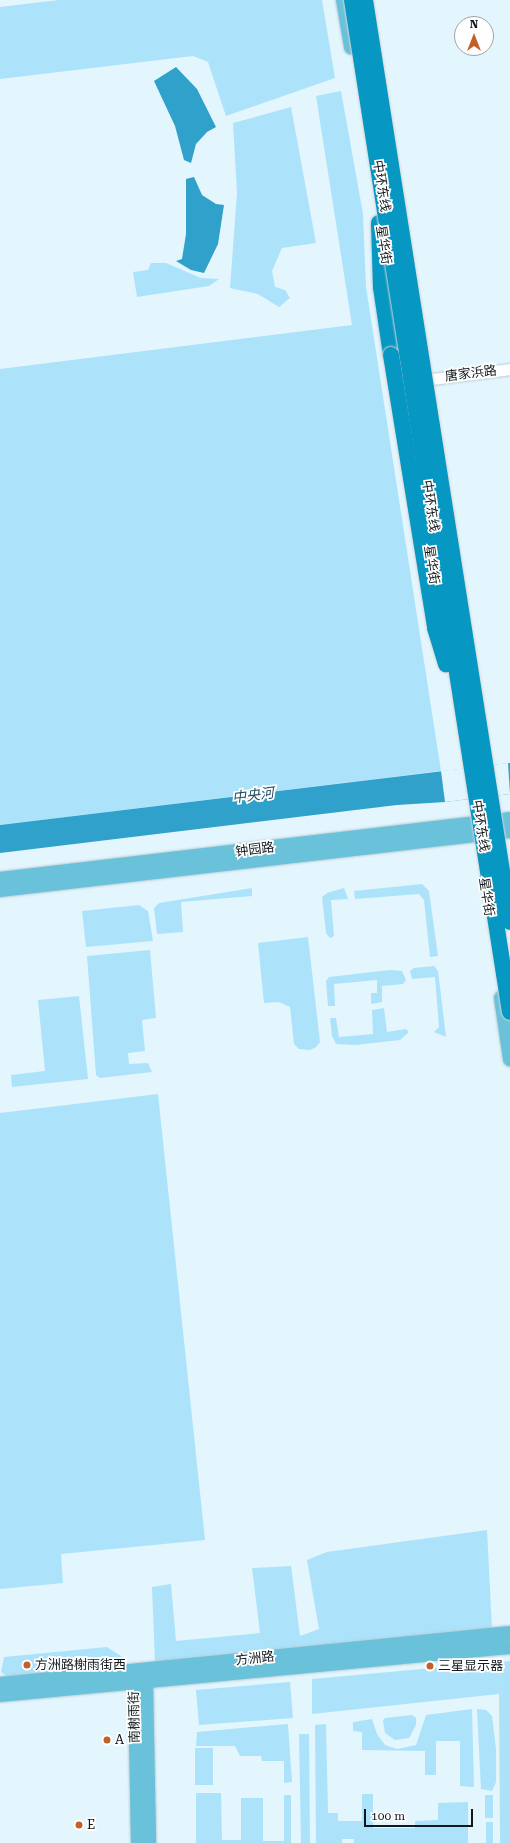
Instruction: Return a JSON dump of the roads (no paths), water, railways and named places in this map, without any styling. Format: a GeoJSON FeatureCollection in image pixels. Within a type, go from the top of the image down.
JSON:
{"type":"FeatureCollection","features":[{"type":"Feature","properties":{"kind":"highway","name":"中环东线"},"geometry":{"type":"LineString","coordinates":[[352,0],[510,1012]]}},
{"type":"Feature","properties":{"kind":"highway","name":"中环东线"},"geometry":{"type":"LineString","coordinates":[[365,0],[510,922]]}},
{"type":"Feature","properties":{"kind":"highway"},"geometry":{"type":"LineString","coordinates":[[379,223],[381,287],[435,628],[462,710]]}},
{"type":"Feature","properties":{"kind":"main road","name":"星华街"},"geometry":{"type":"LineString","coordinates":[[344,0],[441,626],[471,799],[510,1059]]}},
{"type":"Feature","properties":{"kind":"main road"},"geometry":{"type":"LineString","coordinates":[[360,0],[376,26]]}},
{"type":"Feature","properties":{"kind":"main road"},"geometry":{"type":"LineString","coordinates":[[360,0],[371,87],[391,121]]}},
{"type":"Feature","properties":{"kind":"main road","name":"星华街"},"geometry":{"type":"LineString","coordinates":[[372,0],[496,796],[506,826],[510,878]]}},
{"type":"Feature","properties":{"kind":"main road","name":"钟园路"},"geometry":{"type":"LineString","coordinates":[[0,890],[506,826]]}},
{"type":"Feature","properties":{"kind":"main road","name":"钟园路"},"geometry":{"type":"LineString","coordinates":[[0,879],[476,831]]}},
{"type":"Feature","properties":{"kind":"main road","name":"方洲路"},"geometry":{"type":"LineString","coordinates":[[0,1694],[510,1633]]}},
{"type":"Feature","properties":{"kind":"main road","name":"方洲路"},"geometry":{"type":"LineString","coordinates":[[0,1684],[140,1678],[510,1647]]}},
{"type":"Feature","properties":{"kind":"main road","name":"南榭雨街"},"geometry":{"type":"LineString","coordinates":[[138,1843],[140,1678]]}},
{"type":"Feature","properties":{"kind":"main road","name":"南榭雨街"},"geometry":{"type":"LineString","coordinates":[[140,1678],[149,1843]]}},
{"type":"Feature","properties":{"kind":"street","name":"唐家浜路"},"geometry":{"type":"LineString","coordinates":[[432,379],[510,369]]}},
{"type":"Feature","properties":{"kind":"water"},"geometry":{"type":"Polygon","coordinates":[[[176,67],[197,89],[216,127],[207,132],[196,144],[191,163],[184,160],[175,126],[154,81],[176,67]]]}},
{"type":"Feature","properties":{"kind":"water"},"geometry":{"type":"Polygon","coordinates":[[[194,177],[202,195],[216,204],[224,205],[218,244],[204,273],[191,270],[176,261],[182,259],[186,234],[186,179],[194,177]]]}},
{"type":"Feature","properties":{"kind":"water","name":"中央河"},"geometry":{"type":"Polygon","coordinates":[[[510,763],[510,794],[445,802],[397,805],[0,853],[0,825],[510,763]]]}},
{"type":"Feature","properties":{"kind":"place","name":"方洲路榭雨街西"},"geometry":{"type":"Point","coordinates":[27,1665]}},
{"type":"Feature","properties":{"kind":"place","name":"三星显示器"},"geometry":{"type":"Point","coordinates":[430,1666]}},
{"type":"Feature","properties":{"kind":"place","name":"A"},"geometry":{"type":"Point","coordinates":[107,1740]}},
{"type":"Feature","properties":{"kind":"place","name":"E"},"geometry":{"type":"Point","coordinates":[79,1825]}}]}
